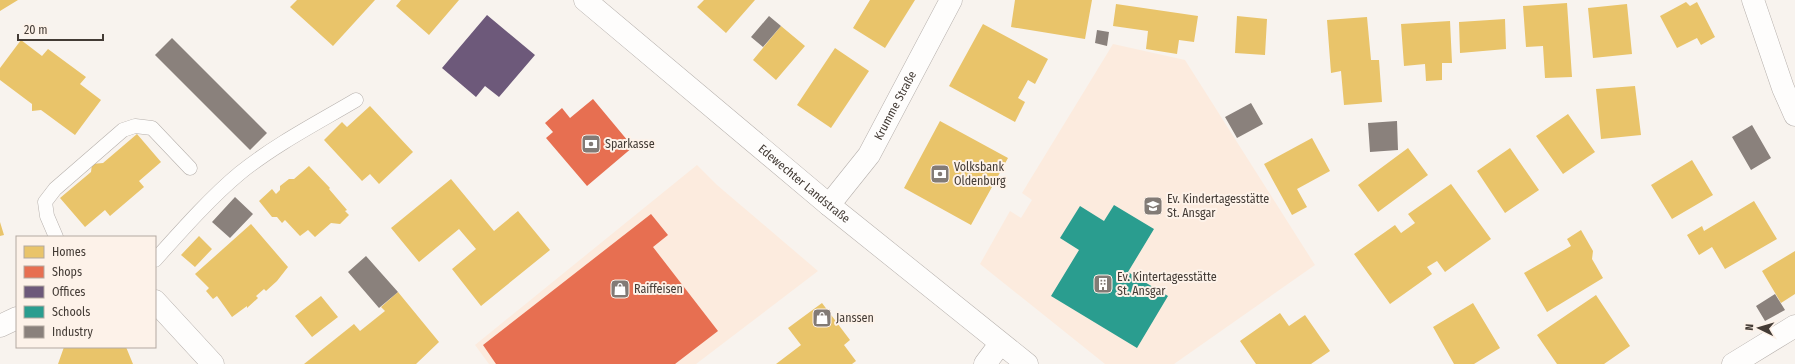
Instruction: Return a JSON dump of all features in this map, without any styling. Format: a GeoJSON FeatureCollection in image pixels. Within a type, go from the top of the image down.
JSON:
{"type":"FeatureCollection","features":[{"type":"Feature","properties":{"kind":"main road","name":"Edewechter Landstraße"},"geometry":{"type":"LineString","coordinates":[[585,0],[829,205],[1000,344],[1027,364]]}},
{"type":"Feature","properties":{"kind":"main road","name":"Krumme Straße"},"geometry":{"type":"LineString","coordinates":[[829,205],[869,155],[951,0]]}},
{"type":"Feature","properties":{"kind":"main road"},"geometry":{"type":"LineString","coordinates":[[1753,0],[1783,88],[1795,115]]}},
{"type":"Feature","properties":{"kind":"main road"},"geometry":{"type":"LineString","coordinates":[[156,302],[213,364]]}},
{"type":"Feature","properties":{"kind":"main road"},"geometry":{"type":"LineString","coordinates":[[0,326],[16,318]]}},
{"type":"Feature","properties":{"kind":"main road"},"geometry":{"type":"LineString","coordinates":[[1733,364],[1795,326]]}},
{"type":"Feature","properties":{"kind":"main road"},"geometry":{"type":"LineString","coordinates":[[985,364],[1000,344]]}},
{"type":"Feature","properties":{"kind":"lane"},"geometry":{"type":"LineString","coordinates":[[156,259],[186,226],[240,173],[274,148],[356,100]]}},
{"type":"Feature","properties":{"kind":"lane"},"geometry":{"type":"LineString","coordinates":[[56,236],[47,216],[45,202],[55,189],[123,130],[135,126],[152,128],[190,168]]}},
{"type":"Feature","properties":{"kind":"shaded area","name":"Ev. Kindertagesstätte St. Ansgar"},"geometry":{"type":"Polygon","coordinates":[[[1113,44],[1185,60],[1315,265],[1174,364],[1105,364],[980,264],[1010,211],[1021,218],[1032,200],[1022,193],[1113,44]]]}},
{"type":"Feature","properties":{"kind":"shaded area"},"geometry":{"type":"Polygon","coordinates":[[[697,165],[717,185],[818,271],[696,364],[489,364],[475,345],[697,165]]]}},
{"type":"Feature","properties":{"kind":"building: Homes"},"geometry":{"type":"Polygon","coordinates":[[[0,0],[18,0],[0,11],[0,0]]]}},
{"type":"Feature","properties":{"kind":"building: Homes"},"geometry":{"type":"Polygon","coordinates":[[[297,0],[375,0],[333,46],[290,7],[297,0]]]}},
{"type":"Feature","properties":{"kind":"building: Homes"},"geometry":{"type":"Polygon","coordinates":[[[401,0],[459,0],[429,35],[396,6],[401,0]]]}},
{"type":"Feature","properties":{"kind":"building: Homes"},"geometry":{"type":"Polygon","coordinates":[[[704,0],[755,0],[726,33],[697,7],[704,0]]]}},
{"type":"Feature","properties":{"kind":"building: Homes"},"geometry":{"type":"Polygon","coordinates":[[[870,0],[915,0],[885,48],[853,28],[870,0]]]}},
{"type":"Feature","properties":{"kind":"building: Homes"},"geometry":{"type":"Polygon","coordinates":[[[1015,0],[1092,0],[1085,39],[1011,27],[1015,0]]]}},
{"type":"Feature","properties":{"kind":"building: Homes"},"geometry":{"type":"Polygon","coordinates":[[[1686,2],[1690,6],[1697,2],[1715,37],[1701,45],[1697,38],[1677,48],[1660,16],[1686,2]]]}},
{"type":"Feature","properties":{"kind":"building: Homes"},"geometry":{"type":"Polygon","coordinates":[[[1567,3],[1572,77],[1545,78],[1543,46],[1526,47],[1523,6],[1567,3]]]}},
{"type":"Feature","properties":{"kind":"building: Homes"},"geometry":{"type":"Polygon","coordinates":[[[1116,4],[1198,16],[1194,42],[1179,40],[1177,54],[1146,49],[1148,31],[1113,26],[1116,4]]]}},
{"type":"Feature","properties":{"kind":"building: Homes"},"geometry":{"type":"Polygon","coordinates":[[[1627,4],[1632,54],[1593,58],[1588,8],[1627,4]]]}},
{"type":"Feature","properties":{"kind":"building: Homes"},"geometry":{"type":"Polygon","coordinates":[[[1237,16],[1267,19],[1265,55],[1235,53],[1237,16]]]}},
{"type":"Feature","properties":{"kind":"building: Homes"},"geometry":{"type":"Polygon","coordinates":[[[1367,17],[1371,60],[1379,60],[1382,102],[1344,105],[1341,71],[1331,73],[1327,20],[1367,17]]]}},
{"type":"Feature","properties":{"kind":"building: Homes"},"geometry":{"type":"Polygon","coordinates":[[[1505,19],[1506,49],[1460,53],[1459,22],[1505,19]]]}},
{"type":"Feature","properties":{"kind":"building: Homes"},"geometry":{"type":"Polygon","coordinates":[[[1450,21],[1452,63],[1442,63],[1442,80],[1426,81],[1425,64],[1404,66],[1401,24],[1450,21]]]}},
{"type":"Feature","properties":{"kind":"building: Homes"},"geometry":{"type":"Polygon","coordinates":[[[983,24],[1048,59],[1035,84],[1028,80],[1018,98],[1025,102],[1015,122],[949,86],[983,24]]]}},
{"type":"Feature","properties":{"kind":"building: Homes"},"geometry":{"type":"Polygon","coordinates":[[[781,26],[805,46],[776,80],[753,60],[781,26]]]}},
{"type":"Feature","properties":{"kind":"building: Homes"},"geometry":{"type":"Polygon","coordinates":[[[21,40],[42,56],[48,49],[86,77],[80,84],[101,100],[75,135],[41,110],[32,111],[32,104],[0,80],[0,68],[21,40]]]}},
{"type":"Feature","properties":{"kind":"building: Homes"},"geometry":{"type":"Polygon","coordinates":[[[835,48],[869,71],[831,128],[797,105],[835,48]]]}},
{"type":"Feature","properties":{"kind":"building: Homes"},"geometry":{"type":"Polygon","coordinates":[[[1635,86],[1641,135],[1601,139],[1596,89],[1635,86]]]}},
{"type":"Feature","properties":{"kind":"building: Homes"},"geometry":{"type":"Polygon","coordinates":[[[370,106],[413,152],[379,184],[370,174],[362,181],[324,140],[342,122],[347,127],[370,106]]]}},
{"type":"Feature","properties":{"kind":"building: Homes"},"geometry":{"type":"Polygon","coordinates":[[[1568,114],[1595,152],[1563,174],[1536,136],[1568,114]]]}},
{"type":"Feature","properties":{"kind":"building: Homes"},"geometry":{"type":"Polygon","coordinates":[[[940,121],[1008,158],[971,225],[904,188],[940,121]]]}},
{"type":"Feature","properties":{"kind":"building: Homes"},"geometry":{"type":"Polygon","coordinates":[[[137,134],[161,162],[139,181],[144,187],[110,216],[105,210],[85,227],[60,198],[91,172],[92,164],[103,163],[137,134]]]}},
{"type":"Feature","properties":{"kind":"building: Homes"},"geometry":{"type":"Polygon","coordinates":[[[1312,138],[1330,171],[1297,189],[1307,207],[1292,215],[1264,164],[1312,138]]]}},
{"type":"Feature","properties":{"kind":"building: Homes"},"geometry":{"type":"Polygon","coordinates":[[[1408,148],[1428,175],[1378,212],[1358,185],[1408,148]]]}},
{"type":"Feature","properties":{"kind":"building: Homes"},"geometry":{"type":"Polygon","coordinates":[[[1510,148],[1539,190],[1505,213],[1477,171],[1510,148]]]}},
{"type":"Feature","properties":{"kind":"building: Homes"},"geometry":{"type":"Polygon","coordinates":[[[1692,160],[1713,195],[1672,219],[1651,185],[1692,160]]]}},
{"type":"Feature","properties":{"kind":"building: Homes"},"geometry":{"type":"Polygon","coordinates":[[[309,166],[330,188],[329,189],[347,210],[345,211],[349,215],[340,224],[331,223],[315,237],[308,230],[300,236],[285,220],[282,223],[277,217],[272,217],[259,201],[272,189],[276,194],[280,190],[280,186],[289,179],[294,179],[309,166]]]}},
{"type":"Feature","properties":{"kind":"building: Homes"},"geometry":{"type":"Polygon","coordinates":[[[451,179],[494,231],[518,211],[550,250],[481,306],[452,269],[476,249],[459,229],[419,262],[391,228],[451,179]]]}},
{"type":"Feature","properties":{"kind":"building: Homes"},"geometry":{"type":"Polygon","coordinates":[[[1451,184],[1491,239],[1445,272],[1437,261],[1427,267],[1432,274],[1390,304],[1354,254],[1395,225],[1401,233],[1415,223],[1408,214],[1451,184]]]}},
{"type":"Feature","properties":{"kind":"building: Homes"},"geometry":{"type":"Polygon","coordinates":[[[1754,201],[1777,239],[1725,269],[1712,247],[1699,255],[1687,235],[1702,226],[1704,231],[1754,201]]]}},
{"type":"Feature","properties":{"kind":"building: Homes"},"geometry":{"type":"Polygon","coordinates":[[[0,222],[4,235],[0,236],[0,222]]]}},
{"type":"Feature","properties":{"kind":"building: Homes"},"geometry":{"type":"Polygon","coordinates":[[[251,224],[288,267],[277,281],[266,291],[264,289],[256,296],[258,298],[247,308],[247,306],[232,317],[217,296],[213,299],[206,291],[209,288],[195,274],[251,224]]]}},
{"type":"Feature","properties":{"kind":"building: Homes"},"geometry":{"type":"Polygon","coordinates":[[[1581,230],[1593,251],[1592,259],[1603,278],[1547,312],[1524,273],[1571,246],[1567,239],[1581,230]]]}},
{"type":"Feature","properties":{"kind":"building: Homes"},"geometry":{"type":"Polygon","coordinates":[[[199,236],[212,249],[195,267],[181,255],[199,236]]]}},
{"type":"Feature","properties":{"kind":"building: Homes"},"geometry":{"type":"Polygon","coordinates":[[[1795,251],[1795,294],[1781,303],[1762,271],[1795,251]]]}},
{"type":"Feature","properties":{"kind":"building: Homes"},"geometry":{"type":"Polygon","coordinates":[[[398,292],[439,342],[416,364],[304,364],[354,324],[360,331],[385,311],[381,307],[398,292]]]}},
{"type":"Feature","properties":{"kind":"building: Homes"},"geometry":{"type":"Polygon","coordinates":[[[1596,295],[1630,346],[1604,364],[1557,364],[1537,335],[1596,295]]]}},
{"type":"Feature","properties":{"kind":"building: Homes"},"geometry":{"type":"Polygon","coordinates":[[[321,296],[338,317],[312,337],[295,316],[321,296]]]}},
{"type":"Feature","properties":{"kind":"building: Homes"},"geometry":{"type":"Polygon","coordinates":[[[822,303],[850,340],[844,345],[856,361],[852,364],[776,364],[801,345],[788,328],[822,303]]]}},
{"type":"Feature","properties":{"kind":"building: Homes"},"geometry":{"type":"Polygon","coordinates":[[[1473,303],[1500,348],[1474,364],[1454,364],[1433,327],[1473,303]]]}},
{"type":"Feature","properties":{"kind":"building: Homes"},"geometry":{"type":"Polygon","coordinates":[[[1280,313],[1289,326],[1305,315],[1330,351],[1311,364],[1256,364],[1240,341],[1280,313]]]}},
{"type":"Feature","properties":{"kind":"building: Homes"},"geometry":{"type":"Polygon","coordinates":[[[64,348],[126,348],[133,364],[58,364],[64,348]]]}},
{"type":"Feature","properties":{"kind":"building: Shops","name":"Sparkasse"},"geometry":{"type":"Polygon","coordinates":[[[593,99],[633,147],[587,186],[546,138],[553,132],[545,123],[562,108],[570,118],[593,99]]]}},
{"type":"Feature","properties":{"kind":"building: Shops","name":"Raiffeisen"},"geometry":{"type":"Polygon","coordinates":[[[651,214],[668,235],[653,247],[718,331],[675,364],[496,364],[483,345],[651,214]]]}},
{"type":"Feature","properties":{"kind":"building: Offices"},"geometry":{"type":"Polygon","coordinates":[[[487,15],[535,55],[499,97],[485,86],[476,97],[442,68],[487,15]]]}},
{"type":"Feature","properties":{"kind":"building: Schools","name":"Ev. Kintertagesstätte St. Ansgar"},"geometry":{"type":"Polygon","coordinates":[[[1114,205],[1154,229],[1128,272],[1168,296],[1137,348],[1051,296],[1079,250],[1060,238],[1080,206],[1104,221],[1114,205]]]}},
{"type":"Feature","properties":{"kind":"building: Industry"},"geometry":{"type":"Polygon","coordinates":[[[769,16],[781,26],[763,47],[751,37],[769,16]]]}},
{"type":"Feature","properties":{"kind":"building: Industry"},"geometry":{"type":"Polygon","coordinates":[[[1097,30],[1109,32],[1107,46],[1095,43],[1097,30]]]}},
{"type":"Feature","properties":{"kind":"building: Industry"},"geometry":{"type":"Polygon","coordinates":[[[172,38],[267,133],[250,150],[155,55],[172,38]]]}},
{"type":"Feature","properties":{"kind":"building: Industry"},"geometry":{"type":"Polygon","coordinates":[[[1251,103],[1263,124],[1237,138],[1225,117],[1251,103]]]}},
{"type":"Feature","properties":{"kind":"building: Industry"},"geometry":{"type":"Polygon","coordinates":[[[1397,121],[1398,150],[1370,152],[1368,123],[1397,121]]]}},
{"type":"Feature","properties":{"kind":"building: Industry"},"geometry":{"type":"Polygon","coordinates":[[[1752,125],[1771,158],[1751,170],[1732,137],[1752,125]]]}},
{"type":"Feature","properties":{"kind":"building: Industry"},"geometry":{"type":"Polygon","coordinates":[[[235,197],[253,214],[230,238],[212,222],[235,197]]]}},
{"type":"Feature","properties":{"kind":"building: Industry"},"geometry":{"type":"Polygon","coordinates":[[[366,256],[398,292],[379,308],[348,272],[366,256]]]}},
{"type":"Feature","properties":{"kind":"building: Industry"},"geometry":{"type":"Polygon","coordinates":[[[1775,294],[1785,310],[1765,321],[1756,306],[1775,294]]]}},
{"type":"Feature","properties":{"kind":"place","name":"Sparkasse"},"geometry":{"type":"Point","coordinates":[591,144]}},
{"type":"Feature","properties":{"kind":"place","name":"Volksbank Oldenburg"},"geometry":{"type":"Point","coordinates":[940,174]}},
{"type":"Feature","properties":{"kind":"place","name":"Ev. Kindertagesstätte St. Ansgar"},"geometry":{"type":"Point","coordinates":[1153,206]}},
{"type":"Feature","properties":{"kind":"place","name":"Ev. Kintertagesstätte St. Ansgar"},"geometry":{"type":"Point","coordinates":[1103,284]}},
{"type":"Feature","properties":{"kind":"place","name":"Raiffeisen"},"geometry":{"type":"Point","coordinates":[620,289]}},
{"type":"Feature","properties":{"kind":"place","name":"Janssen"},"geometry":{"type":"Point","coordinates":[822,318]}}]}
